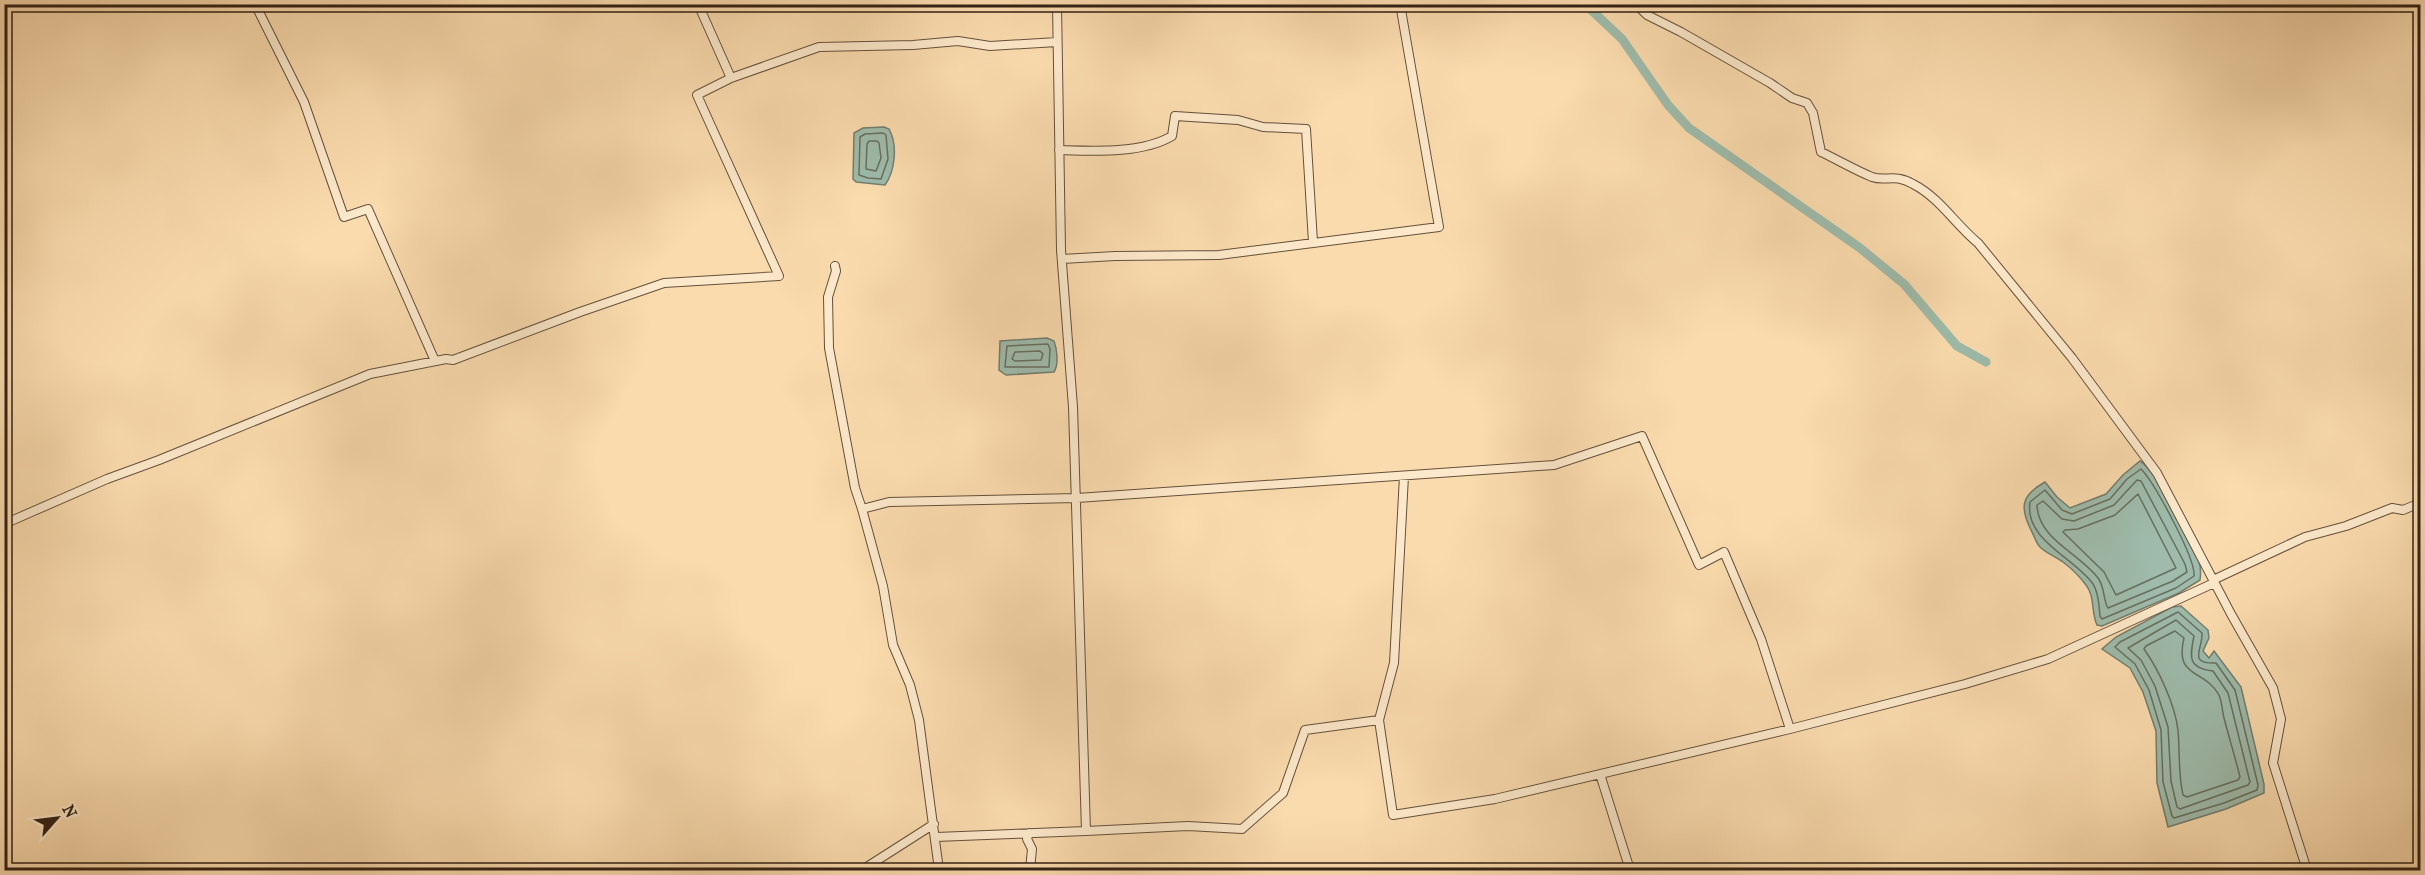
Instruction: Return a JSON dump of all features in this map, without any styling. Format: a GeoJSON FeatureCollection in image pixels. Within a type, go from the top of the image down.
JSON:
{"type":"FeatureCollection","features":[{"type":"Feature","properties":{"kind":"street"},"geometry":{"type":"LineString","coordinates":[[255,4],[304,102],[344,217],[368,209],[435,361]]}},
{"type":"Feature","properties":{"kind":"street"},"geometry":{"type":"LineString","coordinates":[[698,4],[731,78]]}},
{"type":"Feature","properties":{"kind":"street"},"geometry":{"type":"LineString","coordinates":[[1057,4],[1062,259],[1074,407],[1086,831]]}},
{"type":"Feature","properties":{"kind":"street"},"geometry":{"type":"LineString","coordinates":[[1062,259],[1219,255],[1439,227],[1400,4]]}},
{"type":"Feature","properties":{"kind":"street"},"geometry":{"type":"LineString","coordinates":[[1636,4],[1647,15],[1681,32],[1792,98],[1807,103],[1813,113],[1821,153],[1875,178],[1898,177],[1937,200],[1964,231],[1978,243],[1998,270],[2043,320],[2137,446],[2174,501],[2214,581],[2273,688],[2281,719],[2273,763],[2307,870]]}},
{"type":"Feature","properties":{"kind":"street"},"geometry":{"type":"LineString","coordinates":[[4,524],[107,479],[370,374],[446,359],[453,360],[664,282],[779,276],[697,95],[731,78],[819,46],[913,45],[958,41],[990,46],[1057,42]]}},
{"type":"Feature","properties":{"kind":"street"},"geometry":{"type":"LineString","coordinates":[[1059,150],[1094,152],[1146,147],[1172,136],[1175,116],[1239,120],[1263,127],[1306,129],[1313,242]]}},
{"type":"Feature","properties":{"kind":"street"},"geometry":{"type":"LineString","coordinates":[[835,266],[836,272],[828,297],[829,348],[855,488],[883,586],[893,645],[910,685],[919,720],[939,870]]}},
{"type":"Feature","properties":{"kind":"street"},"geometry":{"type":"LineString","coordinates":[[862,509],[889,502],[1077,498],[1554,465],[1642,436],[1699,565],[1724,552],[1761,639],[1790,729]]}},
{"type":"Feature","properties":{"kind":"street"},"geometry":{"type":"LineString","coordinates":[[1404,476],[1394,663],[1379,720],[1393,815],[1495,799],[1790,729],[1965,684],[2048,659],[2305,537],[2346,526],[2392,508],[2403,510],[2421,503]]}},
{"type":"Feature","properties":{"kind":"street"},"geometry":{"type":"LineString","coordinates":[[936,837],[1188,826],[1242,829],[1282,793],[1305,730],[1379,720]]}},
{"type":"Feature","properties":{"kind":"street"},"geometry":{"type":"LineString","coordinates":[[1600,774],[1630,870]]}},
{"type":"Feature","properties":{"kind":"street"},"geometry":{"type":"LineString","coordinates":[[861,870],[934,824]]}},
{"type":"Feature","properties":{"kind":"street"},"geometry":{"type":"LineString","coordinates":[[1029,833],[1027,839],[1032,849],[1030,870]]}},
{"type":"Feature","properties":{"kind":"water"},"geometry":{"type":"Polygon","coordinates":[[[884,127],[889,129],[894,143],[893,165],[885,185],[856,182],[853,179],[854,133],[863,128],[884,127]]]}},
{"type":"Feature","properties":{"kind":"water"},"geometry":{"type":"Polygon","coordinates":[[[1047,338],[1054,341],[1056,348],[1057,361],[1054,372],[1006,375],[999,370],[1000,341],[1047,338]]]}},
{"type":"Feature","properties":{"kind":"water"},"geometry":{"type":"Polygon","coordinates":[[[2140,461],[2155,478],[2182,523],[2199,561],[2200,580],[2179,593],[2102,626],[2097,625],[2089,589],[2069,567],[2039,545],[2027,522],[2025,502],[2031,492],[2045,482],[2070,508],[2106,494],[2140,461]]]}},
{"type":"Feature","properties":{"kind":"water"},"geometry":{"type":"Polygon","coordinates":[[[2181,606],[2208,630],[2209,638],[2203,651],[2209,658],[2214,651],[2241,687],[2264,784],[2264,793],[2226,809],[2168,827],[2157,783],[2156,731],[2143,692],[2130,668],[2102,649],[2116,637],[2172,607],[2181,606]]]}},
{"type":"Feature","properties":{"kind":"waterway"},"geometry":{"type":"LineString","coordinates":[[1585,4],[1622,39],[1668,105],[1689,128],[1860,248],[1904,284],[1957,346],[1986,362]]}}]}
